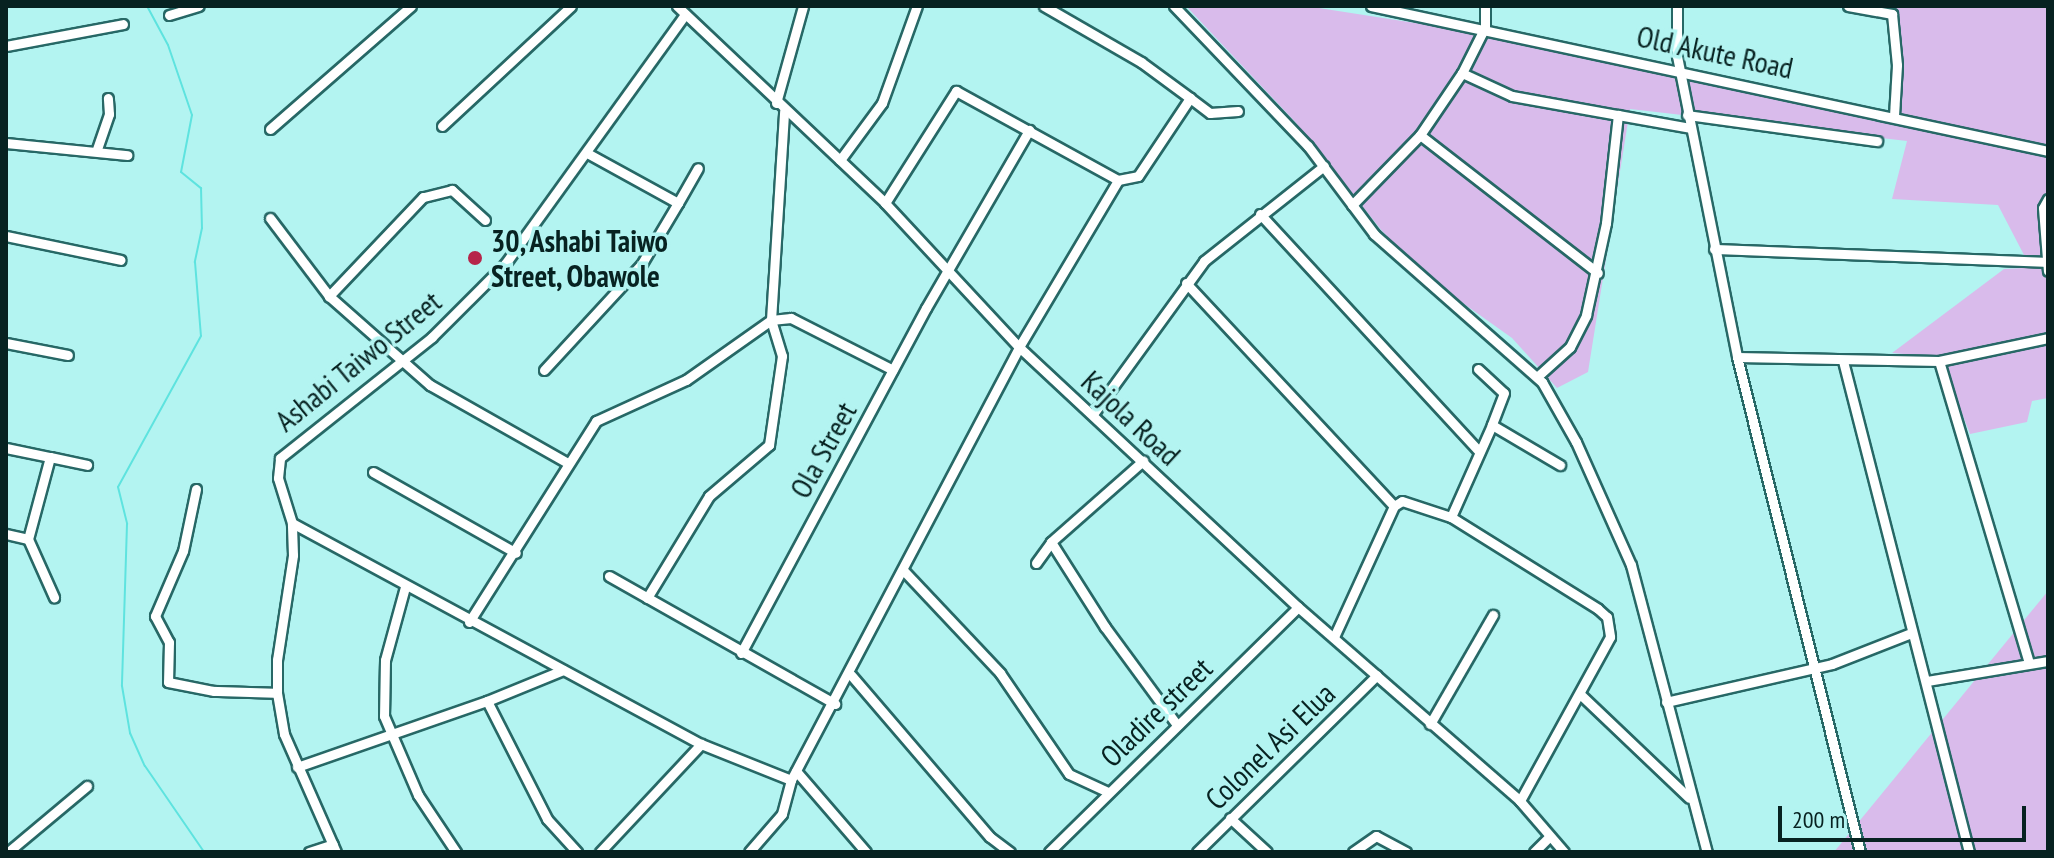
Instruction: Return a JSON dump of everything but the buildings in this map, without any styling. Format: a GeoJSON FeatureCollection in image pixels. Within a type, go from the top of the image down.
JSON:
{"type":"FeatureCollection","features":[{"type":"Feature","properties":{"kind":"street"},"geometry":{"type":"LineString","coordinates":[[169,15],[199,6]]}},
{"type":"Feature","properties":{"kind":"street"},"geometry":{"type":"LineString","coordinates":[[270,129],[411,6]]}},
{"type":"Feature","properties":{"kind":"street"},"geometry":{"type":"LineString","coordinates":[[442,126],[571,6]]}},
{"type":"Feature","properties":{"kind":"street"},"geometry":{"type":"LineString","coordinates":[[647,598],[709,496],[769,445],[782,356],[771,320],[780,107],[803,6]]}},
{"type":"Feature","properties":{"kind":"street"},"geometry":{"type":"LineString","coordinates":[[840,160],[882,103],[917,6]]}},
{"type":"Feature","properties":{"kind":"street"},"geometry":{"type":"LineString","coordinates":[[1044,6],[1141,62],[1210,113],[1238,111]]}},
{"type":"Feature","properties":{"kind":"street"},"geometry":{"type":"LineString","coordinates":[[1174,6],[1230,59],[1324,166],[1352,205],[1435,292],[1538,376],[1576,442],[1631,565],[1707,852]]}},
{"type":"Feature","properties":{"kind":"street","name":"Old Akute Road"},"geometry":{"type":"LineString","coordinates":[[1371,6],[1485,27],[2048,151]]}},
{"type":"Feature","properties":{"kind":"street"},"geometry":{"type":"LineString","coordinates":[[1352,205],[1420,135],[1462,73],[1485,27],[1485,6]]}},
{"type":"Feature","properties":{"kind":"street"},"geometry":{"type":"LineString","coordinates":[[1677,6],[1680,69],[1687,115],[1737,357],[1860,852]]}},
{"type":"Feature","properties":{"kind":"street"},"geometry":{"type":"LineString","coordinates":[[1848,6],[1892,10],[1897,65],[1894,115]]}},
{"type":"Feature","properties":{"kind":"street","name":"Kajola Road"},"geometry":{"type":"LineString","coordinates":[[681,10],[780,107],[885,203],[1019,347],[1298,607],[1520,801],[1564,852]]}},
{"type":"Feature","properties":{"kind":"street","name":"Ashabi Taiwo Street"},"geometry":{"type":"LineString","coordinates":[[335,848],[297,767],[277,693],[277,660],[293,555],[292,523],[278,478],[280,458],[401,362],[505,264],[589,154],[681,10]]}},
{"type":"Feature","properties":{"kind":"street"},"geometry":{"type":"LineString","coordinates":[[6,46],[123,24]]}},
{"type":"Feature","properties":{"kind":"street"},"geometry":{"type":"LineString","coordinates":[[1462,73],[1512,96],[1690,128]]}},
{"type":"Feature","properties":{"kind":"street"},"geometry":{"type":"LineString","coordinates":[[885,203],[922,150],[950,94],[963,94],[1118,180],[1138,176],[1190,98]]}},
{"type":"Feature","properties":{"kind":"street"},"geometry":{"type":"LineString","coordinates":[[97,149],[109,114],[108,98]]}},
{"type":"Feature","properties":{"kind":"street"},"geometry":{"type":"LineString","coordinates":[[1538,376],[1570,347],[1598,273],[1618,115]]}},
{"type":"Feature","properties":{"kind":"street"},"geometry":{"type":"LineString","coordinates":[[1687,115],[1877,141]]}},
{"type":"Feature","properties":{"kind":"street","name":"Ola Street"},"geometry":{"type":"LineString","coordinates":[[741,653],[947,271],[1029,130]]}},
{"type":"Feature","properties":{"kind":"street"},"geometry":{"type":"LineString","coordinates":[[1420,135],[1598,273]]}},
{"type":"Feature","properties":{"kind":"street"},"geometry":{"type":"LineString","coordinates":[[6,143],[97,149],[127,155]]}},
{"type":"Feature","properties":{"kind":"street"},"geometry":{"type":"LineString","coordinates":[[589,154],[678,203]]}},
{"type":"Feature","properties":{"kind":"street"},"geometry":{"type":"LineString","coordinates":[[1093,414],[1186,283],[1260,214],[1324,166]]}},
{"type":"Feature","properties":{"kind":"street"},"geometry":{"type":"LineString","coordinates":[[544,370],[641,265],[698,168]]}},
{"type":"Feature","properties":{"kind":"street"},"geometry":{"type":"LineString","coordinates":[[749,852],[782,814],[793,776],[851,675],[1019,347],[1118,180]]}},
{"type":"Feature","properties":{"kind":"street"},"geometry":{"type":"LineString","coordinates":[[329,296],[423,197],[452,190],[485,220]]}},
{"type":"Feature","properties":{"kind":"street"},"geometry":{"type":"LineString","coordinates":[[1714,249],[2046,266],[2043,208],[2048,199]]}},
{"type":"Feature","properties":{"kind":"street"},"geometry":{"type":"LineString","coordinates":[[1260,214],[1478,450]]}},
{"type":"Feature","properties":{"kind":"street"},"geometry":{"type":"LineString","coordinates":[[270,218],[329,296],[401,362],[430,385],[568,463]]}},
{"type":"Feature","properties":{"kind":"street"},"geometry":{"type":"LineString","coordinates":[[6,236],[121,260]]}},
{"type":"Feature","properties":{"kind":"street"},"geometry":{"type":"LineString","coordinates":[[1186,283],[1394,506]]}},
{"type":"Feature","properties":{"kind":"street"},"geometry":{"type":"LineString","coordinates":[[469,622],[516,553],[596,421],[686,380],[771,320],[791,318],[893,370]]}},
{"type":"Feature","properties":{"kind":"street"},"geometry":{"type":"LineString","coordinates":[[1737,357],[1939,361],[2048,338]]}},
{"type":"Feature","properties":{"kind":"street"},"geometry":{"type":"LineString","coordinates":[[6,343],[68,355]]}},
{"type":"Feature","properties":{"kind":"street"},"geometry":{"type":"LineString","coordinates":[[1843,361],[1969,852]]}},
{"type":"Feature","properties":{"kind":"street"},"geometry":{"type":"LineString","coordinates":[[1939,361],[2029,663]]}},
{"type":"Feature","properties":{"kind":"street"},"geometry":{"type":"LineString","coordinates":[[1451,517],[1504,393],[1478,369]]}},
{"type":"Feature","properties":{"kind":"street"},"geometry":{"type":"LineString","coordinates":[[1492,425],[1560,465]]}},
{"type":"Feature","properties":{"kind":"street"},"geometry":{"type":"LineString","coordinates":[[6,448],[87,465]]}},
{"type":"Feature","properties":{"kind":"street"},"geometry":{"type":"LineString","coordinates":[[50,457],[28,539],[54,597]]}},
{"type":"Feature","properties":{"kind":"street"},"geometry":{"type":"LineString","coordinates":[[1036,563],[1051,542],[1143,461]]}},
{"type":"Feature","properties":{"kind":"street"},"geometry":{"type":"LineString","coordinates":[[373,472],[516,553]]}},
{"type":"Feature","properties":{"kind":"street"},"geometry":{"type":"LineString","coordinates":[[196,489],[183,551],[155,616],[169,642],[168,682],[214,691],[277,693]]}},
{"type":"Feature","properties":{"kind":"street"},"geometry":{"type":"LineString","coordinates":[[1334,637],[1394,506],[1402,501],[1413,502],[1451,517],[1607,617],[1610,637],[1581,695],[1520,801]]}},
{"type":"Feature","properties":{"kind":"street"},"geometry":{"type":"LineString","coordinates":[[292,523],[469,622],[701,744],[793,776],[866,852]]}},
{"type":"Feature","properties":{"kind":"street"},"geometry":{"type":"LineString","coordinates":[[6,534],[28,539]]}},
{"type":"Feature","properties":{"kind":"street"},"geometry":{"type":"LineString","coordinates":[[1051,542],[1105,627],[1177,725]]}},
{"type":"Feature","properties":{"kind":"street"},"geometry":{"type":"LineString","coordinates":[[904,571],[1000,673],[1069,774],[1108,792]]}},
{"type":"Feature","properties":{"kind":"street"},"geometry":{"type":"LineString","coordinates":[[609,576],[835,704]]}},
{"type":"Feature","properties":{"kind":"street"},"geometry":{"type":"LineString","coordinates":[[405,587],[383,674],[384,716],[425,808],[456,852]]}},
{"type":"Feature","properties":{"kind":"street","name":"Oladire street"},"geometry":{"type":"LineString","coordinates":[[1049,852],[1298,607]]}},
{"type":"Feature","properties":{"kind":"street"},"geometry":{"type":"LineString","coordinates":[[1430,724],[1493,615]]}},
{"type":"Feature","properties":{"kind":"street"},"geometry":{"type":"LineString","coordinates":[[1666,702],[1812,665],[1832,664],[1911,633]]}},
{"type":"Feature","properties":{"kind":"street"},"geometry":{"type":"LineString","coordinates":[[1927,681],[2048,661]]}},
{"type":"Feature","properties":{"kind":"street"},"geometry":{"type":"LineString","coordinates":[[297,767],[487,701],[563,670]]}},
{"type":"Feature","properties":{"kind":"street"},"geometry":{"type":"LineString","coordinates":[[851,675],[990,837],[1010,852]]}},
{"type":"Feature","properties":{"kind":"street","name":"Colonel Asi Elua"},"geometry":{"type":"LineString","coordinates":[[1197,852],[1377,675]]}},
{"type":"Feature","properties":{"kind":"street"},"geometry":{"type":"LineString","coordinates":[[1581,695],[1691,800]]}},
{"type":"Feature","properties":{"kind":"street"},"geometry":{"type":"LineString","coordinates":[[487,701],[547,819],[577,852]]}},
{"type":"Feature","properties":{"kind":"street"},"geometry":{"type":"LineString","coordinates":[[600,852],[701,744]]}},
{"type":"Feature","properties":{"kind":"street"},"geometry":{"type":"LineString","coordinates":[[8,852],[87,786]]}},
{"type":"Feature","properties":{"kind":"street"},"geometry":{"type":"LineString","coordinates":[[1230,818],[1267,852]]}},
{"type":"Feature","properties":{"kind":"street"},"geometry":{"type":"LineString","coordinates":[[1353,852],[1376,836],[1406,852]]}},
{"type":"Feature","properties":{"kind":"street"},"geometry":{"type":"LineString","coordinates":[[1534,852],[1549,837]]}},
{"type":"Feature","properties":{"kind":"street"},"geometry":{"type":"LineString","coordinates":[[309,852],[335,848]]}},
{"type":"Feature","properties":{"kind":"shaded area"},"geometry":{"type":"Polygon","coordinates":[[[1186,6],[1306,6],[1486,34],[1893,125],[1899,20],[1846,6],[2048,6],[2048,398],[2032,401],[2027,422],[1970,434],[1940,357],[1892,353],[2004,269],[2046,267],[2024,255],[1998,205],[1892,199],[1907,141],[1630,109],[1588,372],[1557,388],[1512,338],[1429,279],[1382,231],[1296,123],[1186,6]]]}},
{"type":"Feature","properties":{"kind":"shaded area"},"geometry":{"type":"Polygon","coordinates":[[[2048,591],[2048,852],[1834,852],[2048,591]]]}},
{"type":"Feature","properties":{"kind":"waterway"},"geometry":{"type":"LineString","coordinates":[[147,6],[168,45],[192,115],[181,172],[201,188],[202,228],[195,262],[201,336],[118,487],[127,524],[122,686],[130,733],[145,766],[204,852]]}},
{"type":"Feature","properties":{"kind":"place","name":"30, Ashabi Taiwo Street, Obawole"},"geometry":{"type":"Point","coordinates":[475,258]}}]}
